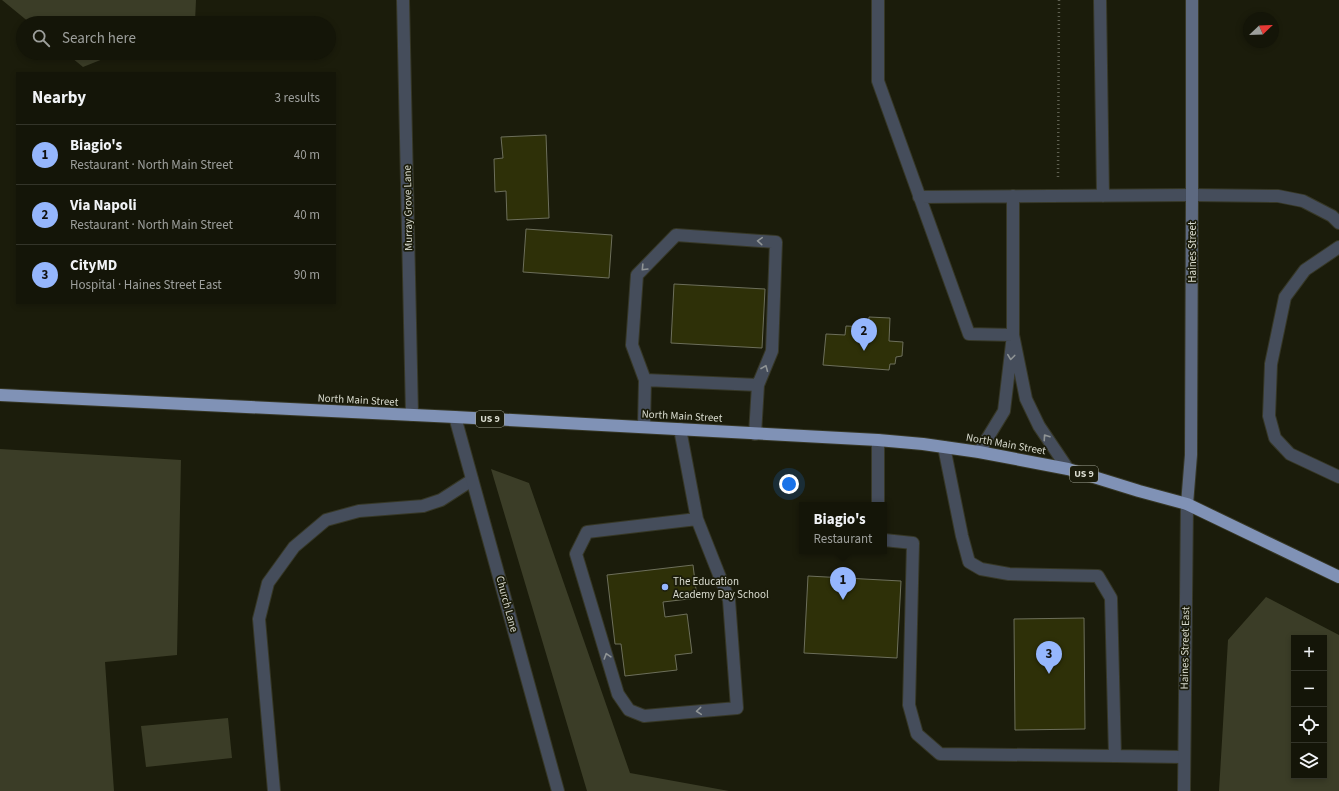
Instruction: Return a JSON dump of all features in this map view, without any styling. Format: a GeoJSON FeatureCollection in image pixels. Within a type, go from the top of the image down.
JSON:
{"type":"FeatureCollection","features":[{"type":"Feature","properties":{"kind":"highway","name":"North Main Street"},"geometry":{"type":"LineString","coordinates":[[0,395],[644,427],[878,440],[944,447],[1068,469],[1138,491],[1187,504],[1339,577]]}},
{"type":"Feature","properties":{"kind":"street","name":"Murray Grove Lane"},"geometry":{"type":"LineString","coordinates":[[403,0],[412,415]]}},
{"type":"Feature","properties":{"kind":"street"},"geometry":{"type":"LineString","coordinates":[[878,0],[878,81],[969,334],[1013,335]]}},
{"type":"Feature","properties":{"kind":"street"},"geometry":{"type":"LineString","coordinates":[[1100,0],[1103,196]]}},
{"type":"Feature","properties":{"kind":"street","name":"Haines Street"},"geometry":{"type":"LineString","coordinates":[[1187,504],[1191,455],[1192,0]]}},
{"type":"Feature","properties":{"kind":"street"},"geometry":{"type":"LineString","coordinates":[[919,197],[1192,195],[1278,196],[1303,201],[1332,216],[1339,223]]}},
{"type":"Feature","properties":{"kind":"street"},"geometry":{"type":"LineString","coordinates":[[979,452],[1004,410],[1013,335],[1013,196]]}},
{"type":"Feature","properties":{"kind":"street"},"geometry":{"type":"LineString","coordinates":[[644,427],[645,380],[632,345],[637,274],[676,235],[776,242],[772,351],[758,385],[755,434]]}},
{"type":"Feature","properties":{"kind":"street"},"geometry":{"type":"LineString","coordinates":[[1339,247],[1305,270],[1285,297],[1271,364],[1269,416],[1275,438],[1290,454],[1339,477]]}},
{"type":"Feature","properties":{"kind":"street"},"geometry":{"type":"LineString","coordinates":[[1013,335],[1026,399],[1039,426],[1068,469]]}},
{"type":"Feature","properties":{"kind":"street"},"geometry":{"type":"LineString","coordinates":[[645,380],[758,385]]}},
{"type":"Feature","properties":{"kind":"street","name":"Church Lane"},"geometry":{"type":"LineString","coordinates":[[455,417],[558,791]]}},
{"type":"Feature","properties":{"kind":"street"},"geometry":{"type":"LineString","coordinates":[[680,429],[697,519],[729,600],[738,708],[644,716],[629,710],[618,694],[576,554],[587,532],[697,519]]}},
{"type":"Feature","properties":{"kind":"street"},"geometry":{"type":"LineString","coordinates":[[878,440],[878,502]]}},
{"type":"Feature","properties":{"kind":"street"},"geometry":{"type":"LineString","coordinates":[[944,447],[962,536],[969,562],[981,569],[1010,574],[1098,576],[1111,598],[1115,756]]}},
{"type":"Feature","properties":{"kind":"street"},"geometry":{"type":"LineString","coordinates":[[274,791],[258,619],[268,584],[294,547],[326,520],[359,511],[423,506],[441,500],[472,480]]}},
{"type":"Feature","properties":{"kind":"street","name":"Haines Street East"},"geometry":{"type":"LineString","coordinates":[[1184,791],[1187,504]]}},
{"type":"Feature","properties":{"kind":"street"},"geometry":{"type":"LineString","coordinates":[[887,540],[913,543],[909,705],[917,734],[940,754],[1184,757]]}},
{"type":"Feature","properties":{"kind":"path"},"geometry":{"type":"LineString","coordinates":[[1058,178],[1059,0]]}},
{"type":"Feature","properties":{"kind":"green space"},"geometry":{"type":"Polygon","coordinates":[[[2,0],[196,0],[195,16],[21,16],[2,0]]]}},
{"type":"Feature","properties":{"kind":"green space"},"geometry":{"type":"Polygon","coordinates":[[[74,60],[100,60],[83,67],[74,60]]]}},
{"type":"Feature","properties":{"kind":"green space"},"geometry":{"type":"Polygon","coordinates":[[[0,449],[181,460],[177,655],[105,662],[114,791],[0,791],[0,449]]]}},
{"type":"Feature","properties":{"kind":"green space"},"geometry":{"type":"Polygon","coordinates":[[[491,469],[529,483],[630,773],[729,791],[587,791],[491,469]]]}},
{"type":"Feature","properties":{"kind":"green space"},"geometry":{"type":"Polygon","coordinates":[[[1266,597],[1339,635],[1339,791],[1219,791],[1228,640],[1266,597]]]}},
{"type":"Feature","properties":{"kind":"green space"},"geometry":{"type":"Polygon","coordinates":[[[228,718],[232,758],[146,767],[141,726],[228,718]]]}},
{"type":"Feature","properties":{"kind":"building"},"geometry":{"type":"Polygon","coordinates":[[[546,135],[549,218],[507,220],[506,191],[495,192],[494,159],[503,158],[501,137],[546,135]]]}},
{"type":"Feature","properties":{"kind":"building"},"geometry":{"type":"Polygon","coordinates":[[[526,229],[612,235],[609,278],[523,272],[526,229]]]}},
{"type":"Feature","properties":{"kind":"building"},"geometry":{"type":"Polygon","coordinates":[[[674,284],[765,289],[762,348],[671,343],[674,284]]]}},
{"type":"Feature","properties":{"kind":"building"},"geometry":{"type":"Polygon","coordinates":[[[869,317],[890,318],[889,341],[903,342],[902,356],[896,357],[895,364],[890,364],[889,370],[823,365],[826,334],[845,335],[846,326],[868,327],[869,317]]]}},
{"type":"Feature","properties":{"kind":"building"},"geometry":{"type":"Polygon","coordinates":[[[693,565],[697,598],[663,602],[665,617],[687,614],[692,653],[675,655],[677,670],[625,676],[621,644],[615,644],[607,575],[693,565]]]}},
{"type":"Feature","properties":{"kind":"building"},"geometry":{"type":"Polygon","coordinates":[[[808,576],[901,581],[897,658],[804,653],[808,576]]]}},
{"type":"Feature","properties":{"kind":"building"},"geometry":{"type":"Polygon","coordinates":[[[1084,618],[1085,729],[1015,730],[1014,619],[1084,618]]]}},
{"type":"Feature","properties":{"kind":"place","name":"Via Napoli"},"geometry":{"type":"Point","coordinates":[864,351]}},
{"type":"Feature","properties":{"kind":"place","name":"The Education Academy Day School"},"geometry":{"type":"Point","coordinates":[665,587]}},
{"type":"Feature","properties":{"kind":"place","name":"Biagio's"},"geometry":{"type":"Point","coordinates":[843,600]}},
{"type":"Feature","properties":{"kind":"place","name":"CityMD"},"geometry":{"type":"Point","coordinates":[1049,674]}}]}
